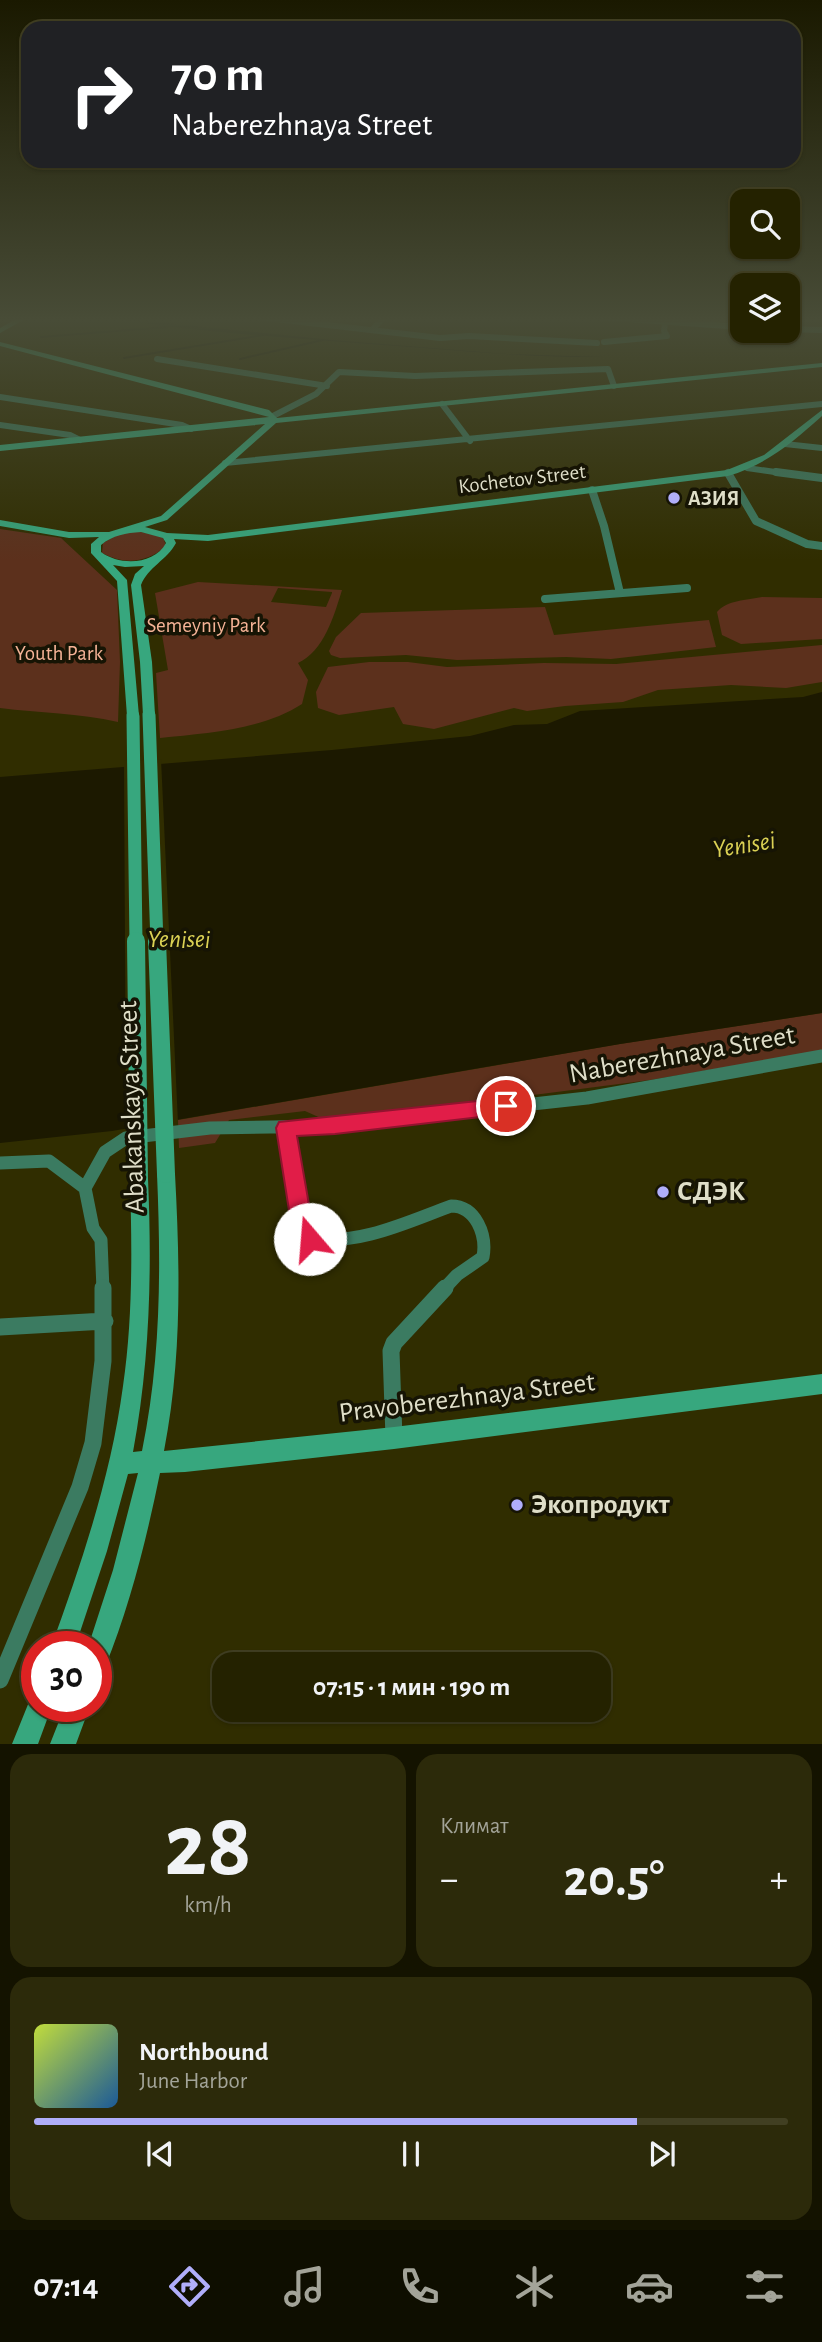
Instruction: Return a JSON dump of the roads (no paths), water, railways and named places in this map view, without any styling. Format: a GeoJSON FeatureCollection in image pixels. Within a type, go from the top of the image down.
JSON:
{"type":"FeatureCollection","features":[{"type":"Feature","properties":{"kind":"main road"},"geometry":{"type":"LineString","coordinates":[[201,398],[273,418]]}},
{"type":"Feature","properties":{"kind":"main road"},"geometry":{"type":"LineString","coordinates":[[0,448],[273,418],[496,398]]}},
{"type":"Feature","properties":{"kind":"main road","name":"Kochetov Street"},"geometry":{"type":"LineString","coordinates":[[124,530],[148,530],[166,535],[208,538],[728,473],[747,468],[785,444],[822,412]]}},
{"type":"Feature","properties":{"kind":"main road"},"geometry":{"type":"LineString","coordinates":[[0,523],[69,535],[95,535],[164,518],[273,418]]}},
{"type":"Feature","properties":{"kind":"main road"},"geometry":{"type":"LineString","coordinates":[[164,518],[166,535],[171,545],[164,554]]}},
{"type":"Feature","properties":{"kind":"main road"},"geometry":{"type":"LineString","coordinates":[[99,557],[95,547],[99,542],[124,530]]}},
{"type":"Feature","properties":{"kind":"main road"},"geometry":{"type":"LineString","coordinates":[[69,535],[86,544],[99,557]]}},
{"type":"Feature","properties":{"kind":"main road","name":"Kochetov Street"},"geometry":{"type":"LineString","coordinates":[[99,557],[115,563],[134,564],[208,538]]}},
{"type":"Feature","properties":{"kind":"main road","name":"Abakanskaya Street"},"geometry":{"type":"LineString","coordinates":[[68,1631],[90,1568],[118,1462],[134,1387],[142,1270],[139,1178],[141,716],[146,662],[136,585],[140,574],[164,554]]}},
{"type":"Feature","properties":{"kind":"main road","name":"Abakanskaya Street"},"geometry":{"type":"LineString","coordinates":[[99,557],[122,580],[141,716],[166,1174],[170,1297],[161,1407],[151,1463],[138,1521],[104,1631]]}},
{"type":"Feature","properties":{"kind":"main road","name":"Pravoberezhnaya Street"},"geometry":{"type":"LineString","coordinates":[[118,1462],[151,1463],[394,1438],[822,1384]]}},
{"type":"Feature","properties":{"kind":"main road"},"geometry":{"type":"LineString","coordinates":[[25,1744],[34,1722]]}},
{"type":"Feature","properties":{"kind":"main road"},"geometry":{"type":"LineString","coordinates":[[63,1744],[72,1722]]}},
{"type":"Feature","properties":{"kind":"street"},"geometry":{"type":"LineString","coordinates":[[9,398],[182,425],[191,429]]}},
{"type":"Feature","properties":{"kind":"street"},"geometry":{"type":"LineString","coordinates":[[273,418],[306,398]]}},
{"type":"Feature","properties":{"kind":"street"},"geometry":{"type":"LineString","coordinates":[[442,404],[470,441]]}},
{"type":"Feature","properties":{"kind":"street"},"geometry":{"type":"LineString","coordinates":[[225,463],[470,441],[822,404]]}},
{"type":"Feature","properties":{"kind":"street"},"geometry":{"type":"LineString","coordinates":[[0,425],[70,435],[80,440]]}},
{"type":"Feature","properties":{"kind":"street"},"geometry":{"type":"LineString","coordinates":[[785,444],[822,448]]}},
{"type":"Feature","properties":{"kind":"street"},"geometry":{"type":"LineString","coordinates":[[747,468],[822,478]]}},
{"type":"Feature","properties":{"kind":"street"},"geometry":{"type":"LineString","coordinates":[[728,473],[756,521],[807,544],[822,546]]}},
{"type":"Feature","properties":{"kind":"street"},"geometry":{"type":"LineString","coordinates":[[592,490],[604,526],[620,593]]}},
{"type":"Feature","properties":{"kind":"street"},"geometry":{"type":"LineString","coordinates":[[545,598],[687,588]]}},
{"type":"Feature","properties":{"kind":"street","name":"Naberezhnaya Street"},"geometry":{"type":"LineString","coordinates":[[85,1188],[106,1150],[126,1138],[209,1128],[335,1126],[587,1098],[822,1056]]}},
{"type":"Feature","properties":{"kind":"street"},"geometry":{"type":"LineString","coordinates":[[286,1128],[302,1223],[310,1239],[337,1241],[372,1233],[451,1206],[463,1206],[474,1214],[480,1229],[485,1253],[483,1257],[457,1275],[394,1343],[391,1351],[394,1438]]}},
{"type":"Feature","properties":{"kind":"street"},"geometry":{"type":"LineString","coordinates":[[0,1163],[49,1161],[85,1188],[93,1228],[101,1240],[105,1321],[93,1443],[80,1488],[0,1680]]}},
{"type":"Feature","properties":{"kind":"street"},"geometry":{"type":"LineString","coordinates":[[0,1328],[105,1321]]}},
{"type":"Feature","properties":{"kind":"water","name":"Yenisei"},"geometry":{"type":"Polygon","coordinates":[[[822,692],[822,1013],[620,1044],[112,1131],[0,1143],[0,777],[470,736],[514,725],[547,724],[580,711],[803,697],[822,692]]]}},
{"type":"Feature","properties":{"kind":"place","name":"АЗИЯ"},"geometry":{"type":"Point","coordinates":[674,498]}},
{"type":"Feature","properties":{"kind":"place","name":"СДЭК"},"geometry":{"type":"Point","coordinates":[663,1192]}},
{"type":"Feature","properties":{"kind":"place","name":"Экопродукт"},"geometry":{"type":"Point","coordinates":[517,1505]}},
{"type":"Feature","properties":{"kind":"park label","name":"Semeyniy Park"},"geometry":{"type":"Point","coordinates":[206,625]}},
{"type":"Feature","properties":{"kind":"park label","name":"Youth Park"},"geometry":{"type":"Point","coordinates":[59,653]}}]}
